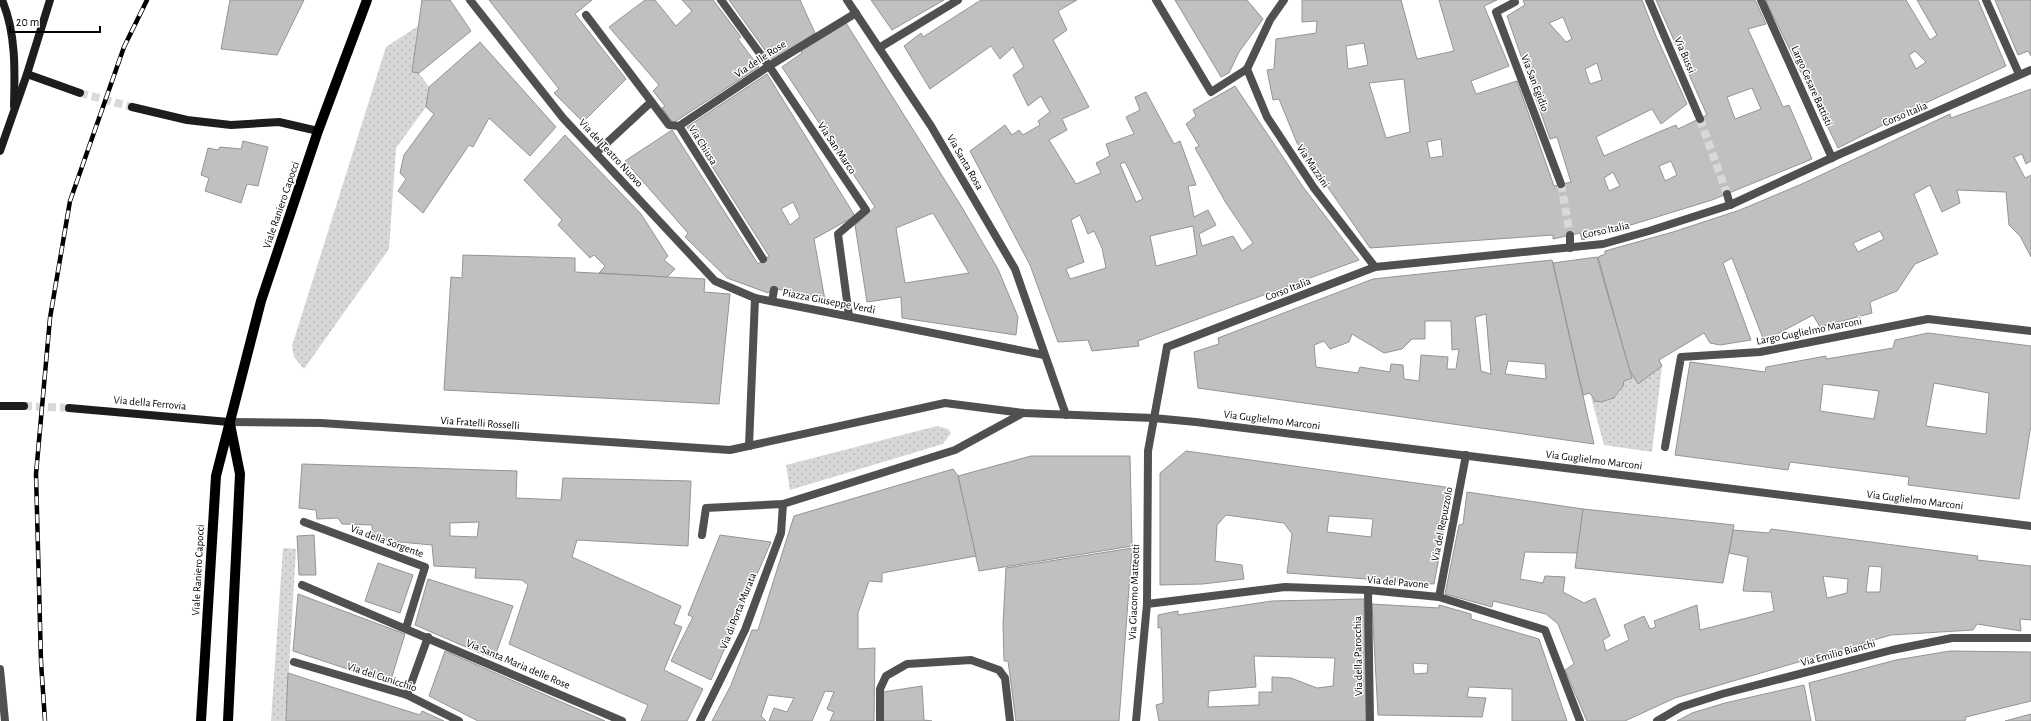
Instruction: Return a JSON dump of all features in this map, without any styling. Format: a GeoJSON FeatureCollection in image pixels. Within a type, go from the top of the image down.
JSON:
{"type":"FeatureCollection","features":[{"type":"Feature","properties":{"kind":"main road"},"geometry":{"type":"LineString","coordinates":[[2,0],[9,19],[15,75],[14,115]]}},
{"type":"Feature","properties":{"kind":"main road"},"geometry":{"type":"LineString","coordinates":[[0,151],[14,115],[50,0]]}},
{"type":"Feature","properties":{"kind":"main road","name":"Viale Raniero Capocci"},"geometry":{"type":"LineString","coordinates":[[201,721],[216,476],[261,300],[318,131],[367,0]]}},
{"type":"Feature","properties":{"kind":"main road"},"geometry":{"type":"LineString","coordinates":[[27,74],[80,93]]}},
{"type":"Feature","properties":{"kind":"main road"},"geometry":{"type":"LineString","coordinates":[[132,107],[187,120],[231,125],[279,122],[318,131]]}},
{"type":"Feature","properties":{"kind":"main road"},"geometry":{"type":"LineString","coordinates":[[0,406],[24,406]]}},
{"type":"Feature","properties":{"kind":"main road","name":"Via della Ferrovia"},"geometry":{"type":"LineString","coordinates":[[69,408],[229,422]]}},
{"type":"Feature","properties":{"kind":"main road","name":"Viale Raniero Capocci"},"geometry":{"type":"LineString","coordinates":[[228,721],[240,474],[229,422]]}},
{"type":"Feature","properties":{"kind":"street","name":"Via del Teatro Nuovo"},"geometry":{"type":"LineString","coordinates":[[470,0],[563,118],[716,281],[755,298]]}},
{"type":"Feature","properties":{"kind":"street","name":"Via San Marco"},"geometry":{"type":"LineString","coordinates":[[721,0],[769,66],[866,210],[838,234],[849,316]]}},
{"type":"Feature","properties":{"kind":"street","name":"Via Santa Rosa"},"geometry":{"type":"LineString","coordinates":[[847,0],[931,126],[1015,269],[1066,415]]}},
{"type":"Feature","properties":{"kind":"street"},"geometry":{"type":"LineString","coordinates":[[879,48],[958,0]]}},
{"type":"Feature","properties":{"kind":"street"},"geometry":{"type":"LineString","coordinates":[[1156,0],[1211,92],[1247,69],[1270,20],[1284,0]]}},
{"type":"Feature","properties":{"kind":"street","name":"Via San Egidio"},"geometry":{"type":"LineString","coordinates":[[1514,0],[1516,2],[1496,12],[1561,184]]}},
{"type":"Feature","properties":{"kind":"street","name":"Via Bussi"},"geometry":{"type":"LineString","coordinates":[[1649,0],[1700,118]]}},
{"type":"Feature","properties":{"kind":"street","name":"Largo Cesare Battisti"},"geometry":{"type":"LineString","coordinates":[[1761,0],[1832,158]]}},
{"type":"Feature","properties":{"kind":"street"},"geometry":{"type":"LineString","coordinates":[[1986,0],[2019,74]]}},
{"type":"Feature","properties":{"kind":"street","name":"Via delle Rose"},"geometry":{"type":"LineString","coordinates":[[678,126],[769,66],[856,13]]}},
{"type":"Feature","properties":{"kind":"street","name":"Via Chiusa"},"geometry":{"type":"LineString","coordinates":[[586,15],[669,125],[678,126],[763,259]]}},
{"type":"Feature","properties":{"kind":"street","name":"Via Mazzini"},"geometry":{"type":"LineString","coordinates":[[1247,69],[1267,117],[1314,188],[1375,267]]}},
{"type":"Feature","properties":{"kind":"street","name":"Corso Italia"},"geometry":{"type":"LineString","coordinates":[[1167,347],[1375,267],[1602,244],[1730,205],[2019,74],[2031,70]]}},
{"type":"Feature","properties":{"kind":"street"},"geometry":{"type":"LineString","coordinates":[[596,153],[651,102]]}},
{"type":"Feature","properties":{"kind":"street"},"geometry":{"type":"LineString","coordinates":[[1727,194],[1730,205]]}},
{"type":"Feature","properties":{"kind":"street"},"geometry":{"type":"LineString","coordinates":[[1570,235],[1570,248]]}},
{"type":"Feature","properties":{"kind":"street"},"geometry":{"type":"LineString","coordinates":[[772,302],[774,290]]}},
{"type":"Feature","properties":{"kind":"street"},"geometry":{"type":"LineString","coordinates":[[755,298],[749,446],[945,403],[1023,413],[1153,418]]}},
{"type":"Feature","properties":{"kind":"street","name":"Piazza Giuseppe Verdi"},"geometry":{"type":"LineString","coordinates":[[755,298],[1044,355]]}},
{"type":"Feature","properties":{"kind":"street","name":"Largo Guglielmo Marconi"},"geometry":{"type":"LineString","coordinates":[[1665,447],[1680,357],[1760,352],[1928,319],[2031,331]]}},
{"type":"Feature","properties":{"kind":"street","name":"Via Giacomo Matteotti"},"geometry":{"type":"LineString","coordinates":[[1136,721],[1147,604],[1148,451],[1167,347]]}},
{"type":"Feature","properties":{"kind":"street"},"geometry":{"type":"LineString","coordinates":[[702,535],[706,508],[783,504],[955,450],[1023,413]]}},
{"type":"Feature","properties":{"kind":"street","name":"Via Guglielmo Marconi"},"geometry":{"type":"LineString","coordinates":[[1153,418],[1466,455],[2031,526]]}},
{"type":"Feature","properties":{"kind":"street","name":"Via Fratelli Rosselli"},"geometry":{"type":"LineString","coordinates":[[229,422],[321,423],[730,450],[749,446]]}},
{"type":"Feature","properties":{"kind":"street","name":"Via del Repuzzolo"},"geometry":{"type":"LineString","coordinates":[[1439,597],[1466,455]]}},
{"type":"Feature","properties":{"kind":"street","name":"Via di Porta Murata"},"geometry":{"type":"LineString","coordinates":[[700,721],[744,630],[781,533],[783,504]]}},
{"type":"Feature","properties":{"kind":"street","name":"Via della Sorgente"},"geometry":{"type":"LineString","coordinates":[[304,522],[425,567],[406,628]]}},
{"type":"Feature","properties":{"kind":"street","name":"Via Santa Maria delle Rose"},"geometry":{"type":"LineString","coordinates":[[302,585],[428,637],[622,721]]}},
{"type":"Feature","properties":{"kind":"street","name":"Via del Pavone"},"geometry":{"type":"LineString","coordinates":[[1147,604],[1286,587],[1368,590],[1439,597],[1545,630],[1580,721]]}},
{"type":"Feature","properties":{"kind":"street","name":"Via della Parocchia"},"geometry":{"type":"LineString","coordinates":[[1368,590],[1370,721]]}},
{"type":"Feature","properties":{"kind":"street"},"geometry":{"type":"LineString","coordinates":[[408,695],[428,637]]}},
{"type":"Feature","properties":{"kind":"street","name":"Via Emilio Bianchi"},"geometry":{"type":"LineString","coordinates":[[1657,721],[1681,707],[1722,694],[1892,650],[1952,638],[2031,638]]}},
{"type":"Feature","properties":{"kind":"street"},"geometry":{"type":"LineString","coordinates":[[880,721],[880,689],[886,676],[907,664],[971,660],[999,670],[1005,678],[1010,721]]}},
{"type":"Feature","properties":{"kind":"street","name":"Via del Cunicchio"},"geometry":{"type":"LineString","coordinates":[[294,662],[408,695],[459,721]]}},
{"type":"Feature","properties":{"kind":"street"},"geometry":{"type":"LineString","coordinates":[[0,669],[5,721]]}},
{"type":"Feature","properties":{"kind":"shaded area"},"geometry":{"type":"Polygon","coordinates":[[[418,26],[412,72],[419,73],[429,87],[426,107],[396,148],[389,249],[304,369],[294,357],[292,346],[386,47],[418,26]]]}},
{"type":"Feature","properties":{"kind":"shaded area"},"geometry":{"type":"Polygon","coordinates":[[[1662,366],[1652,452],[1604,445],[1591,397],[1601,402],[1616,396],[1621,390],[1624,381],[1632,378],[1629,369],[1638,384],[1662,366]]]}},
{"type":"Feature","properties":{"kind":"shaded area"},"geometry":{"type":"Polygon","coordinates":[[[937,426],[948,429],[951,433],[943,444],[790,490],[786,465],[937,426]]]}},
{"type":"Feature","properties":{"kind":"shaded area"},"geometry":{"type":"Polygon","coordinates":[[[283,548],[296,549],[286,721],[271,721],[283,548]]]}},
{"type":"Feature","properties":{"kind":"building"},"geometry":{"type":"Polygon","coordinates":[[[230,0],[304,0],[277,55],[221,49],[230,0]]]}},
{"type":"Feature","properties":{"kind":"building"},"geometry":{"type":"Polygon","coordinates":[[[422,0],[450,0],[471,31],[419,73],[412,72],[422,0]]]}},
{"type":"Feature","properties":{"kind":"building"},"geometry":{"type":"Polygon","coordinates":[[[489,0],[592,0],[575,14],[626,79],[583,122],[554,93],[559,89],[489,0]]]}},
{"type":"Feature","properties":{"kind":"building"},"geometry":{"type":"Polygon","coordinates":[[[645,0],[655,0],[676,26],[692,11],[682,0],[713,0],[741,37],[738,39],[759,67],[673,123],[662,108],[665,106],[653,91],[659,85],[609,27],[645,0]]]}},
{"type":"Feature","properties":{"kind":"building"},"geometry":{"type":"Polygon","coordinates":[[[729,0],[800,0],[815,33],[772,60],[729,0]]]}},
{"type":"Feature","properties":{"kind":"building"},"geometry":{"type":"Polygon","coordinates":[[[871,0],[944,0],[892,30],[871,0]]]}},
{"type":"Feature","properties":{"kind":"building"},"geometry":{"type":"Polygon","coordinates":[[[981,0],[1077,0],[1058,11],[1067,30],[1053,40],[1089,107],[1062,119],[1067,130],[1049,140],[1076,184],[1101,173],[1096,163],[1110,156],[1106,144],[1134,134],[1126,117],[1140,110],[1135,97],[1146,92],[1174,144],[1180,141],[1196,185],[1188,186],[1194,217],[1208,210],[1216,225],[1199,234],[1202,246],[1233,236],[1242,251],[1253,243],[1226,203],[1195,148],[1199,146],[1186,124],[1196,116],[1193,110],[1235,86],[1303,187],[1359,260],[1138,341],[1139,346],[1092,351],[1088,340],[1058,342],[1030,265],[970,151],[1005,125],[1012,135],[1019,130],[1023,135],[1040,125],[1038,121],[1050,112],[1041,96],[1028,106],[1013,75],[1024,67],[1013,47],[1000,59],[991,46],[930,89],[904,46],[921,33],[923,37],[981,0]],[[1125,162],[1120,164],[1136,202],[1143,199],[1125,162]],[[1080,215],[1071,220],[1084,262],[1066,269],[1070,279],[1106,268],[1102,248],[1094,231],[1088,234],[1080,215]],[[1193,226],[1150,236],[1156,266],[1197,255],[1193,226]]]}},
{"type":"Feature","properties":{"kind":"building"},"geometry":{"type":"Polygon","coordinates":[[[1175,0],[1247,0],[1263,19],[1239,52],[1229,73],[1221,77],[1175,0]]]}},
{"type":"Feature","properties":{"kind":"building"},"geometry":{"type":"Polygon","coordinates":[[[1302,0],[1401,0],[1417,59],[1454,51],[1439,0],[1497,0],[1484,6],[1509,66],[1471,81],[1476,94],[1517,81],[1554,186],[1571,182],[1557,137],[1550,139],[1507,16],[1525,5],[1523,0],[1642,0],[1656,36],[1687,104],[1661,124],[1652,109],[1596,137],[1604,156],[1676,125],[1678,129],[1707,115],[1656,0],[1755,0],[1766,24],[1748,29],[1783,107],[1789,105],[1812,159],[1712,200],[1582,240],[1580,233],[1553,239],[1553,235],[1370,248],[1297,143],[1279,99],[1273,100],[1267,70],[1274,69],[1276,39],[1316,33],[1317,21],[1302,22],[1302,0]],[[1563,17],[1549,23],[1566,42],[1572,39],[1563,17]],[[1364,43],[1346,46],[1348,69],[1368,65],[1364,43]],[[1597,63],[1585,69],[1590,84],[1602,80],[1597,63]],[[1404,79],[1369,83],[1386,138],[1410,132],[1404,79]],[[1752,88],[1727,97],[1735,119],[1761,109],[1752,88]],[[1441,139],[1427,142],[1430,158],[1443,156],[1441,139]],[[1671,161],[1659,166],[1665,181],[1677,175],[1671,161]],[[1613,172],[1604,178],[1609,191],[1620,186],[1613,172]]]}},
{"type":"Feature","properties":{"kind":"building"},"geometry":{"type":"Polygon","coordinates":[[[1906,0],[1930,40],[1937,35],[1917,0],[1978,0],[2006,66],[1930,101],[1838,148],[1766,1],[1906,0]],[[1915,51],[1909,55],[1916,69],[1926,62],[1915,51]]]}},
{"type":"Feature","properties":{"kind":"building"},"geometry":{"type":"Polygon","coordinates":[[[1995,0],[2031,0],[2031,56],[2028,51],[2018,55],[1995,0]]]}},
{"type":"Feature","properties":{"kind":"building"},"geometry":{"type":"Polygon","coordinates":[[[846,23],[963,209],[998,269],[1018,317],[1016,335],[902,318],[901,297],[867,302],[855,225],[875,207],[782,67],[802,53],[800,49],[846,23]],[[933,213],[896,228],[905,283],[969,273],[933,213]]]}},
{"type":"Feature","properties":{"kind":"building"},"geometry":{"type":"Polygon","coordinates":[[[480,42],[556,127],[530,156],[489,118],[473,147],[469,145],[423,213],[398,191],[406,179],[400,173],[404,155],[434,114],[426,107],[429,87],[480,42]]]}},
{"type":"Feature","properties":{"kind":"building"},"geometry":{"type":"Polygon","coordinates":[[[767,74],[855,216],[814,239],[825,300],[773,288],[768,293],[727,278],[685,237],[688,233],[625,161],[672,130],[758,264],[769,256],[687,127],[767,74]],[[793,202],[781,209],[790,225],[800,217],[793,202]]]}},
{"type":"Feature","properties":{"kind":"building"},"geometry":{"type":"Polygon","coordinates":[[[2031,89],[2031,161],[2026,164],[2022,154],[2014,157],[2025,178],[2031,175],[2031,257],[2020,236],[2009,225],[2006,192],[1957,190],[1960,203],[1942,212],[1930,185],[1914,194],[1938,254],[1915,264],[1897,291],[1870,302],[1872,313],[1820,327],[1813,315],[1764,341],[1732,258],[1723,263],[1751,340],[1720,345],[1710,343],[1704,333],[1659,360],[1662,366],[1638,384],[1629,369],[1598,257],[1605,254],[1605,251],[1673,232],[1740,210],[1804,183],[1950,114],[1951,118],[2031,89]],[[1880,231],[1853,243],[1858,252],[1884,239],[1880,231]]]}},
{"type":"Feature","properties":{"kind":"building"},"geometry":{"type":"Polygon","coordinates":[[[565,135],[641,214],[668,256],[664,260],[675,269],[667,277],[599,273],[605,266],[594,255],[590,258],[558,225],[562,220],[524,180],[565,135]]]}},
{"type":"Feature","properties":{"kind":"building"},"geometry":{"type":"Polygon","coordinates":[[[243,141],[268,147],[258,186],[247,184],[241,203],[205,191],[209,178],[201,175],[208,148],[218,150],[220,147],[241,149],[243,141]]]}},
{"type":"Feature","properties":{"kind":"building"},"geometry":{"type":"Polygon","coordinates":[[[463,255],[575,258],[575,272],[705,279],[704,292],[730,294],[719,404],[444,390],[451,277],[462,278],[463,255]]]}},
{"type":"Feature","properties":{"kind":"building"},"geometry":{"type":"Polygon","coordinates":[[[1597,257],[1632,378],[1624,381],[1623,386],[1614,398],[1601,402],[1595,401],[1590,393],[1583,395],[1553,263],[1597,257]]]}},
{"type":"Feature","properties":{"kind":"building"},"geometry":{"type":"Polygon","coordinates":[[[1552,260],[1594,444],[1198,388],[1194,352],[1219,344],[1218,338],[1373,279],[1552,260]],[[1486,314],[1475,317],[1481,371],[1491,374],[1486,314]],[[1425,321],[1425,339],[1412,339],[1402,349],[1384,353],[1352,334],[1349,342],[1330,349],[1324,341],[1314,345],[1316,367],[1358,373],[1360,367],[1390,372],[1391,364],[1403,365],[1404,379],[1419,381],[1421,355],[1448,357],[1447,369],[1456,369],[1459,349],[1452,350],[1451,321],[1425,321]],[[1508,361],[1505,374],[1546,379],[1545,364],[1508,361]]]}},
{"type":"Feature","properties":{"kind":"building"},"geometry":{"type":"Polygon","coordinates":[[[1928,333],[2031,346],[2031,425],[2019,499],[1908,485],[1909,477],[1790,462],[1788,470],[1675,455],[1690,362],[1765,372],[1766,367],[1826,356],[1826,359],[1893,348],[1895,340],[1928,333]],[[1934,383],[1926,426],[1986,434],[1989,393],[1934,383]],[[1823,384],[1820,411],[1874,419],[1879,391],[1823,384]]]}},
{"type":"Feature","properties":{"kind":"building"},"geometry":{"type":"Polygon","coordinates":[[[1186,451],[1452,488],[1434,584],[1287,573],[1292,534],[1284,523],[1226,515],[1217,525],[1215,561],[1242,565],[1244,579],[1203,584],[1160,585],[1160,473],[1186,451]],[[1329,516],[1327,532],[1371,537],[1373,519],[1329,516]]]}},
{"type":"Feature","properties":{"kind":"building"},"geometry":{"type":"Polygon","coordinates":[[[1031,456],[1130,456],[1132,546],[979,571],[958,476],[1031,456]]]}},
{"type":"Feature","properties":{"kind":"building"},"geometry":{"type":"Polygon","coordinates":[[[302,464],[517,471],[516,498],[561,500],[563,478],[691,481],[688,546],[577,540],[572,557],[681,606],[674,624],[682,627],[664,670],[703,689],[687,721],[641,721],[648,705],[509,644],[528,585],[522,580],[475,578],[476,568],[434,566],[432,545],[378,540],[372,536],[372,525],[342,524],[338,518],[317,519],[316,510],[299,508],[302,464]],[[479,522],[450,523],[450,536],[477,537],[479,522]]]}},
{"type":"Feature","properties":{"kind":"building"},"geometry":{"type":"Polygon","coordinates":[[[953,469],[958,476],[976,556],[882,573],[882,582],[869,581],[858,613],[858,649],[875,648],[874,721],[830,721],[834,712],[827,709],[834,692],[825,691],[812,721],[769,721],[774,708],[787,712],[794,698],[768,695],[761,716],[766,721],[712,721],[731,685],[752,630],[758,630],[794,516],[953,469]]]}},
{"type":"Feature","properties":{"kind":"building"},"geometry":{"type":"Polygon","coordinates":[[[1467,492],[1583,509],[1578,553],[1525,552],[1520,579],[1543,583],[1545,576],[1565,577],[1563,592],[1584,603],[1595,598],[1610,636],[1603,640],[1606,651],[1629,640],[1624,625],[1644,616],[1650,629],[1656,627],[1654,621],[1697,605],[1700,630],[1774,611],[1771,592],[1743,591],[1748,557],[1729,553],[1733,530],[1769,533],[1771,529],[1978,556],[1977,560],[2031,566],[2031,620],[2020,619],[2021,631],[1977,624],[1973,630],[1891,635],[1675,698],[1625,721],[1587,721],[1565,670],[1574,664],[1558,624],[1546,614],[1493,601],[1492,607],[1445,594],[1459,525],[1463,524],[1467,492]],[[1869,566],[1866,592],[1880,592],[1882,567],[1869,566]],[[1823,576],[1827,598],[1847,593],[1848,579],[1823,576]]]}},
{"type":"Feature","properties":{"kind":"building"},"geometry":{"type":"Polygon","coordinates":[[[1583,509],[1734,525],[1723,583],[1575,568],[1583,509]]]}},
{"type":"Feature","properties":{"kind":"building"},"geometry":{"type":"Polygon","coordinates":[[[314,535],[316,575],[299,575],[297,536],[314,535]]]}},
{"type":"Feature","properties":{"kind":"building"},"geometry":{"type":"Polygon","coordinates":[[[720,535],[771,542],[711,680],[671,661],[693,617],[688,615],[720,535]]]}},
{"type":"Feature","properties":{"kind":"building"},"geometry":{"type":"Polygon","coordinates":[[[1132,548],[1119,721],[1016,721],[1008,661],[1004,661],[1003,624],[1006,568],[1132,548]]]}},
{"type":"Feature","properties":{"kind":"building"},"geometry":{"type":"Polygon","coordinates":[[[378,563],[413,575],[400,613],[365,601],[378,563]]]}},
{"type":"Feature","properties":{"kind":"building"},"geometry":{"type":"Polygon","coordinates":[[[428,579],[513,606],[494,659],[415,625],[428,579]]]}},
{"type":"Feature","properties":{"kind":"building"},"geometry":{"type":"Polygon","coordinates":[[[298,594],[405,634],[390,683],[293,651],[298,594]]]}},
{"type":"Feature","properties":{"kind":"building"},"geometry":{"type":"Polygon","coordinates":[[[1364,599],[1366,721],[1159,721],[1156,705],[1163,703],[1163,697],[1161,627],[1158,628],[1158,615],[1178,611],[1178,615],[1272,601],[1364,599]],[[1254,656],[1256,687],[1209,691],[1208,707],[1259,705],[1259,692],[1272,692],[1272,677],[1291,678],[1317,688],[1333,686],[1335,658],[1254,656]]]}},
{"type":"Feature","properties":{"kind":"building"},"geometry":{"type":"Polygon","coordinates":[[[1372,604],[1439,608],[1439,605],[1471,614],[1471,619],[1539,639],[1567,721],[1512,721],[1512,689],[1469,687],[1467,697],[1486,698],[1482,717],[1378,715],[1372,604]],[[1413,663],[1414,674],[1427,673],[1428,664],[1413,663]]]}},
{"type":"Feature","properties":{"kind":"building"},"geometry":{"type":"Polygon","coordinates":[[[445,651],[605,721],[478,721],[429,696],[445,651]]]}},
{"type":"Feature","properties":{"kind":"building"},"geometry":{"type":"Polygon","coordinates":[[[1950,651],[2031,652],[2031,701],[1966,717],[1965,721],[1816,721],[1809,683],[1896,660],[1950,651]]]}},
{"type":"Feature","properties":{"kind":"building"},"geometry":{"type":"Polygon","coordinates":[[[288,673],[420,715],[422,711],[444,721],[286,721],[288,673]]]}},
{"type":"Feature","properties":{"kind":"building"},"geometry":{"type":"Polygon","coordinates":[[[1804,685],[1811,721],[1677,721],[1692,713],[1725,703],[1804,685]]]}},
{"type":"Feature","properties":{"kind":"building"},"geometry":{"type":"Polygon","coordinates":[[[922,686],[924,720],[932,721],[882,721],[883,692],[922,686]]]}},
{"type":"Feature","properties":{"kind":"building"},"geometry":{"type":"Polygon","coordinates":[[[2031,714],[2031,721],[2005,721],[2031,714]]]}},
{"type":"Feature","properties":{"kind":"tunnel"},"geometry":{"type":"LineString","coordinates":[[80,93],[132,107]]}},
{"type":"Feature","properties":{"kind":"tunnel"},"geometry":{"type":"LineString","coordinates":[[1700,119],[1727,194]]}},
{"type":"Feature","properties":{"kind":"tunnel"},"geometry":{"type":"LineString","coordinates":[[1561,184],[1570,235]]}},
{"type":"Feature","properties":{"kind":"tunnel"},"geometry":{"type":"LineString","coordinates":[[24,406],[69,408]]}},
{"type":"Feature","properties":{"kind":"railway"},"geometry":{"type":"LineString","coordinates":[[45,721],[41,662],[36,474],[50,318],[70,201],[124,47],[147,0]]}}]}
